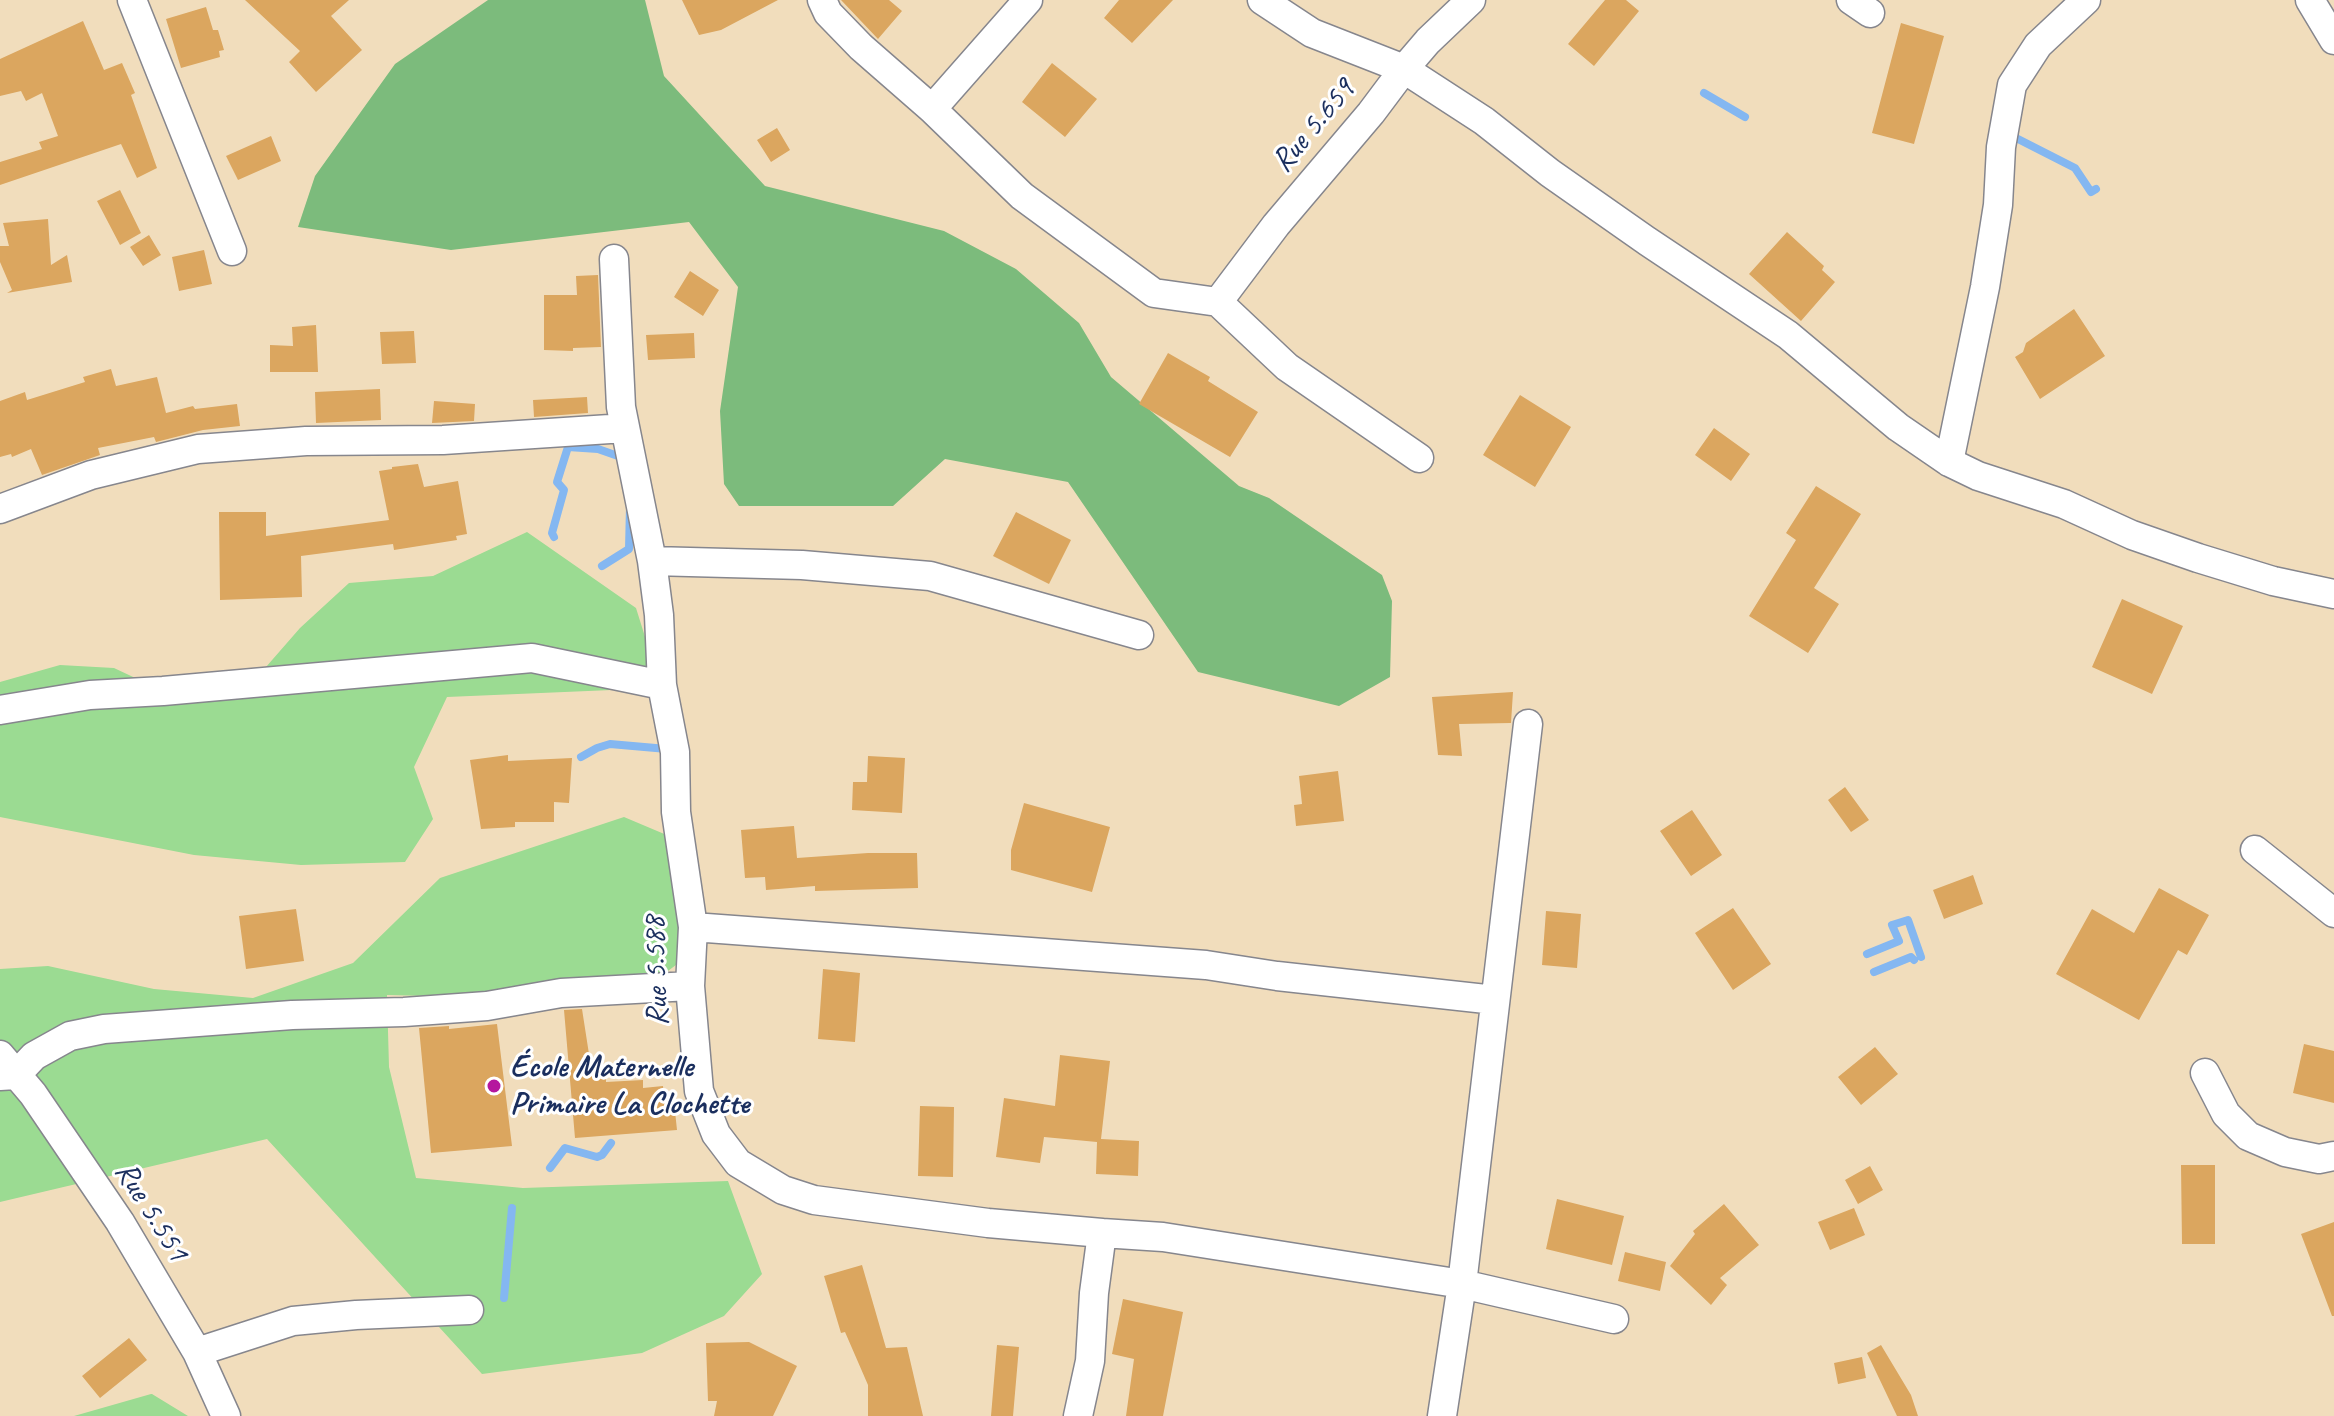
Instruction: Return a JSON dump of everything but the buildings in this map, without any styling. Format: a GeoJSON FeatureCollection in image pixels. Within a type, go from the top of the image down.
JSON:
{"type":"FeatureCollection","features":[{"type":"Feature","properties":{"kind":"street"},"geometry":{"type":"LineString","coordinates":[[132,0],[232,251]]}},
{"type":"Feature","properties":{"kind":"street"},"geometry":{"type":"LineString","coordinates":[[822,0],[828,13],[861,47],[932,109],[1022,196],[1154,293],[1218,302],[1287,367],[1419,458]]}},
{"type":"Feature","properties":{"kind":"street"},"geometry":{"type":"LineString","coordinates":[[932,109],[1028,0]]}},
{"type":"Feature","properties":{"kind":"street"},"geometry":{"type":"LineString","coordinates":[[1262,0],[1312,33],[1404,69],[1484,121],[1550,173],[1788,335],[1898,427],[1949,462],[1978,476],[2064,504],[2132,535],[2198,558],[2273,581],[2334,594]]}},
{"type":"Feature","properties":{"kind":"street","name":"Rue 5.659"},"geometry":{"type":"LineString","coordinates":[[1218,302],[1276,225],[1404,69],[1471,0]]}},
{"type":"Feature","properties":{"kind":"street"},"geometry":{"type":"LineString","coordinates":[[1949,462],[1985,287],[1998,205],[2001,147],[2012,85],[2038,45],[2086,0]]}},
{"type":"Feature","properties":{"kind":"street"},"geometry":{"type":"LineString","coordinates":[[2310,0],[2334,40]]}},
{"type":"Feature","properties":{"kind":"street","name":"Rue 5.588"},"geometry":{"type":"LineString","coordinates":[[614,259],[621,407],[652,561],[659,615],[662,685],[675,752],[676,812],[693,927],[690,986],[699,1091],[716,1134],[738,1163],[783,1190],[814,1200],[988,1223],[1163,1237],[1462,1284],[1614,1319]]}},
{"type":"Feature","properties":{"kind":"street"},"geometry":{"type":"LineString","coordinates":[[0,509],[91,475],[198,449],[306,441],[443,440],[625,428]]}},
{"type":"Feature","properties":{"kind":"street"},"geometry":{"type":"LineString","coordinates":[[652,561],[802,565],[930,576],[1139,635]]}},
{"type":"Feature","properties":{"kind":"street"},"geometry":{"type":"LineString","coordinates":[[0,710],[90,695],[532,658],[662,685]]}},
{"type":"Feature","properties":{"kind":"street"},"geometry":{"type":"LineString","coordinates":[[1442,1416],[1462,1284],[1528,724]]}},
{"type":"Feature","properties":{"kind":"street"},"geometry":{"type":"LineString","coordinates":[[2255,850],[2334,913]]}},
{"type":"Feature","properties":{"kind":"street"},"geometry":{"type":"LineString","coordinates":[[693,927],[1176,962],[1495,1000]]}},
{"type":"Feature","properties":{"kind":"street"},"geometry":{"type":"LineString","coordinates":[[5,1069],[70,1036],[104,1029],[277,1016],[487,1006],[561,993],[690,986]]}},
{"type":"Feature","properties":{"kind":"street","name":"Rue 5.551"},"geometry":{"type":"LineString","coordinates":[[5,1069],[33,1094],[120,1222],[197,1352],[226,1416]]}},
{"type":"Feature","properties":{"kind":"street"},"geometry":{"type":"LineString","coordinates":[[2205,1073],[2226,1114],[2248,1136],[2285,1152],[2319,1159],[2334,1156]]}},
{"type":"Feature","properties":{"kind":"street"},"geometry":{"type":"LineString","coordinates":[[1078,1416],[1090,1361],[1102,1233]]}},
{"type":"Feature","properties":{"kind":"street"},"geometry":{"type":"LineString","coordinates":[[197,1352],[293,1321],[469,1310]]}},
{"type":"Feature","properties":{"kind":"green space"},"geometry":{"type":"Polygon","coordinates":[[[488,0],[645,0],[664,76],[765,186],[944,231],[1016,269],[1079,323],[1111,377],[1239,486],[1269,498],[1382,575],[1392,601],[1390,677],[1339,706],[1198,672],[1068,482],[945,459],[893,506],[739,506],[724,484],[720,411],[738,287],[689,222],[451,250],[298,227],[315,176],[395,64],[488,0]]]}},
{"type":"Feature","properties":{"kind":"green space"},"geometry":{"type":"Polygon","coordinates":[[[527,532],[636,608],[651,656],[635,689],[447,697],[414,767],[433,819],[405,862],[301,865],[194,855],[0,817],[0,682],[60,665],[114,668],[163,691],[259,675],[300,628],[349,583],[433,576],[527,532]]]}},
{"type":"Feature","properties":{"kind":"green space"},"geometry":{"type":"Polygon","coordinates":[[[624,817],[669,836],[684,959],[637,994],[550,999],[387,995],[389,1067],[416,1178],[523,1188],[728,1181],[762,1274],[724,1316],[642,1353],[482,1374],[267,1139],[0,1202],[0,969],[48,966],[154,989],[253,998],[353,963],[440,878],[624,817]]]}},
{"type":"Feature","properties":{"kind":"green space"},"geometry":{"type":"Polygon","coordinates":[[[151,1394],[188,1416],[74,1416],[151,1394]]]}},
{"type":"Feature","properties":{"kind":"waterway"},"geometry":{"type":"LineString","coordinates":[[1704,93],[1745,117]]}},
{"type":"Feature","properties":{"kind":"waterway"},"geometry":{"type":"LineString","coordinates":[[2018,139],[2075,168],[2091,192],[2096,189]]}},
{"type":"Feature","properties":{"kind":"waterway"},"geometry":{"type":"LineString","coordinates":[[554,537],[552,533],[564,490],[557,482],[568,447],[598,449],[625,462]]}},
{"type":"Feature","properties":{"kind":"waterway"},"geometry":{"type":"LineString","coordinates":[[602,566],[629,549],[630,506]]}},
{"type":"Feature","properties":{"kind":"waterway"},"geometry":{"type":"LineString","coordinates":[[581,757],[610,744],[667,749]]}},
{"type":"Feature","properties":{"kind":"waterway"},"geometry":{"type":"LineString","coordinates":[[1867,954],[1899,941],[1892,925],[1908,920],[1921,957]]}},
{"type":"Feature","properties":{"kind":"waterway"},"geometry":{"type":"LineString","coordinates":[[1874,972],[1911,957],[1914,960]]}},
{"type":"Feature","properties":{"kind":"waterway"},"geometry":{"type":"LineString","coordinates":[[550,1168],[565,1148],[597,1157],[611,1143]]}},
{"type":"Feature","properties":{"kind":"waterway"},"geometry":{"type":"LineString","coordinates":[[504,1298],[512,1208]]}},
{"type":"Feature","properties":{"kind":"place","name":"École Maternelle Primaire La Clochette"},"geometry":{"type":"Point","coordinates":[494,1086]}}]}
